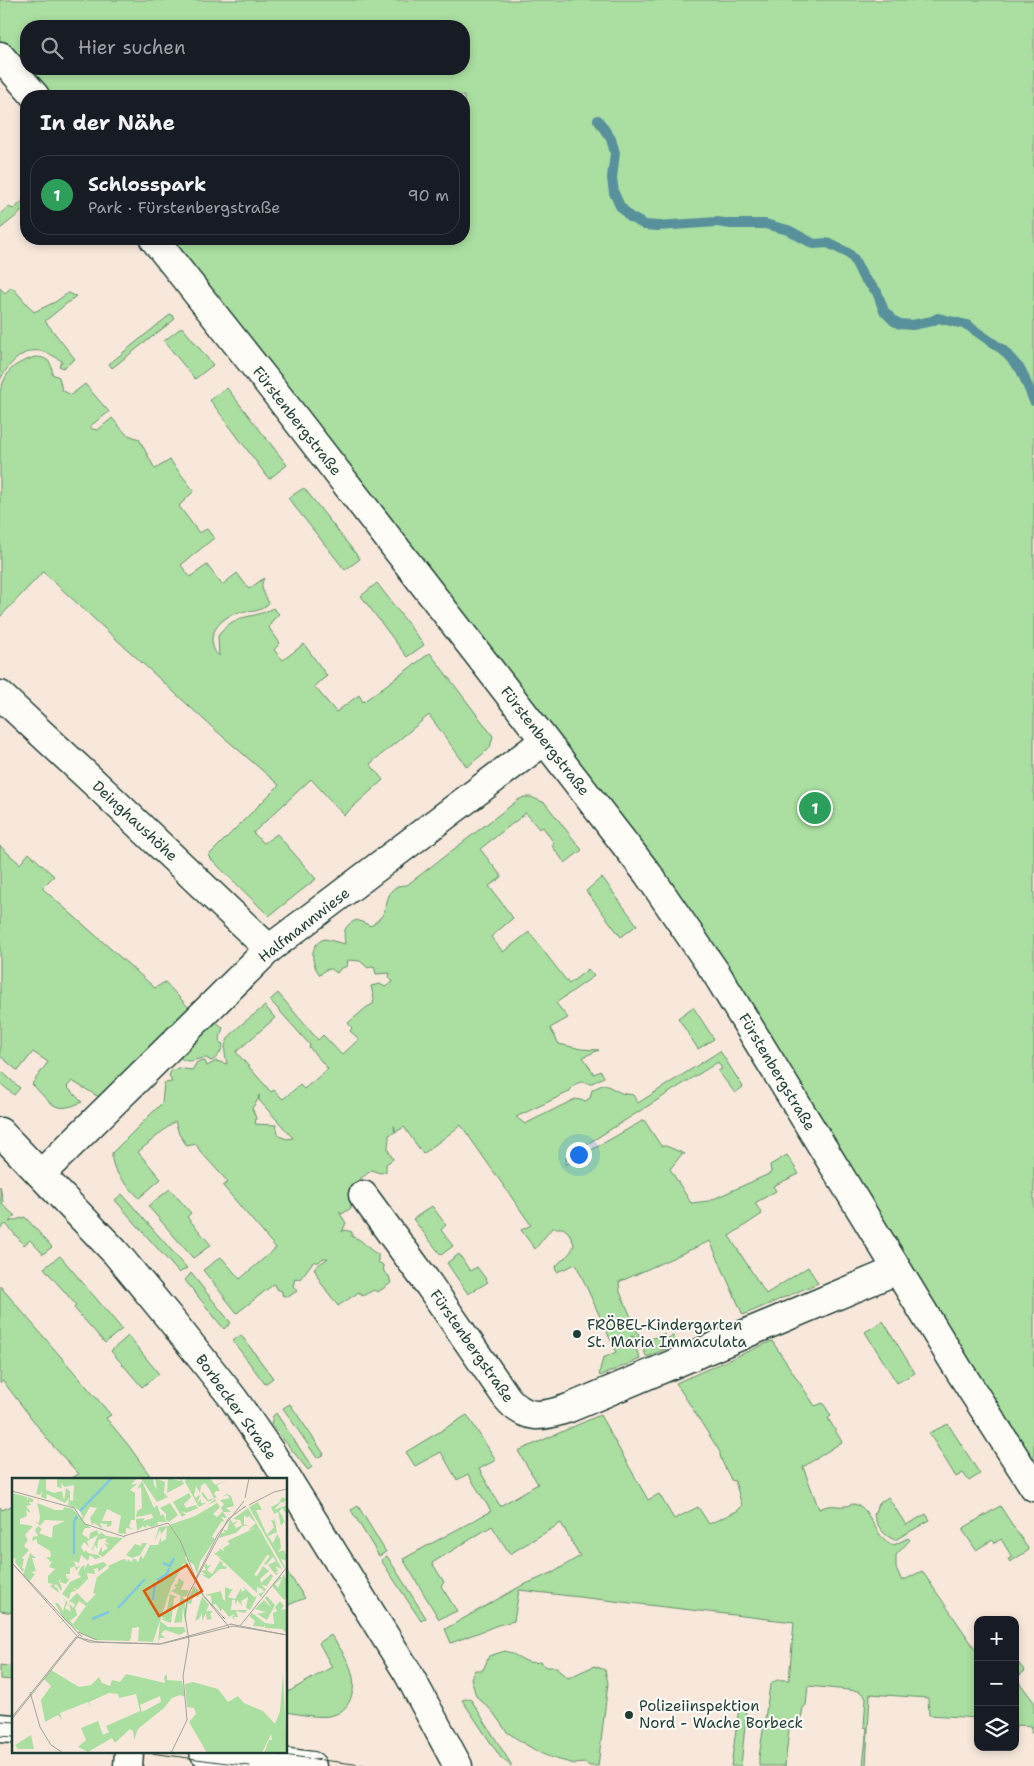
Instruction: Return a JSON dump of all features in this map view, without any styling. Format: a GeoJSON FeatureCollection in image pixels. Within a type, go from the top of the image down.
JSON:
{"type":"FeatureCollection","features":[{"type":"Feature","properties":{"kind":"street"},"geometry":{"type":"LineString","coordinates":[[0,56],[30,90]]}},
{"type":"Feature","properties":{"kind":"street","name":"Fürstenbergstraße"},"geometry":{"type":"LineString","coordinates":[[159,245],[434,596],[648,874],[695,940],[957,1367],[1034,1487]]}},
{"type":"Feature","properties":{"kind":"street","name":"Deinghaushöhe"},"geometry":{"type":"LineString","coordinates":[[0,696],[99,786],[269,949]]}},
{"type":"Feature","properties":{"kind":"street","name":"Halfmannwiese"},"geometry":{"type":"LineString","coordinates":[[41,1174],[269,949],[544,741]]}},
{"type":"Feature","properties":{"kind":"street","name":"Borbecker Straße"},"geometry":{"type":"LineString","coordinates":[[0,1132],[116,1253],[172,1320],[233,1398],[287,1478]]}},
{"type":"Feature","properties":{"kind":"street","name":"Fürstenbergstraße"},"geometry":{"type":"LineString","coordinates":[[363,1195],[429,1285],[507,1398],[514,1406],[531,1415],[547,1415],[569,1408],[897,1270]]}},
{"type":"Feature","properties":{"kind":"street","name":"Borbecker Straße"},"geometry":{"type":"LineString","coordinates":[[288,1480],[408,1673],[458,1766]]}},
{"type":"Feature","properties":{"kind":"street"},"geometry":{"type":"LineString","coordinates":[[219,1754],[312,1766]]}},
{"type":"Feature","properties":{"kind":"green space"},"geometry":{"type":"Polygon","coordinates":[[[0,0],[1034,0],[1034,1487],[716,973],[159,245],[470,245],[470,90],[29,90],[0,56],[0,0]]]}},
{"type":"Feature","properties":{"kind":"green space"},"geometry":{"type":"Polygon","coordinates":[[[20,204],[20,213],[0,229],[0,214],[8,207],[14,209],[20,204]]]}},
{"type":"Feature","properties":{"kind":"green space"},"geometry":{"type":"Polygon","coordinates":[[[12,287],[34,312],[55,302],[68,293],[76,296],[45,321],[75,359],[63,368],[59,366],[62,361],[54,356],[43,352],[27,352],[11,364],[0,380],[0,288],[5,293],[12,287]]]}},
{"type":"Feature","properties":{"kind":"green space"},"geometry":{"type":"Polygon","coordinates":[[[171,314],[175,319],[112,368],[109,364],[171,314]]]}},
{"type":"Feature","properties":{"kind":"green space"},"geometry":{"type":"Polygon","coordinates":[[[182,327],[213,365],[195,379],[164,341],[182,327]]]}},
{"type":"Feature","properties":{"kind":"green space"},"geometry":{"type":"Polygon","coordinates":[[[35,357],[46,359],[50,363],[52,374],[59,377],[62,390],[71,395],[85,384],[109,412],[90,426],[92,429],[98,430],[112,418],[126,434],[139,439],[155,469],[170,460],[194,491],[179,506],[199,533],[207,529],[214,538],[181,565],[190,577],[207,565],[222,585],[237,573],[249,589],[264,578],[262,587],[269,603],[259,610],[230,615],[215,629],[212,643],[219,656],[218,636],[225,628],[237,620],[273,608],[279,614],[272,621],[269,628],[280,643],[274,650],[283,660],[304,644],[327,676],[314,686],[336,712],[359,695],[363,702],[430,653],[493,736],[490,748],[467,767],[429,715],[370,764],[383,780],[344,815],[311,779],[253,833],[264,843],[277,834],[316,879],[269,916],[208,856],[279,785],[213,728],[43,572],[0,617],[0,391],[12,368],[21,362],[35,357]]]}},
{"type":"Feature","properties":{"kind":"green space"},"geometry":{"type":"Polygon","coordinates":[[[227,388],[287,465],[269,479],[210,400],[227,388]]]}},
{"type":"Feature","properties":{"kind":"green space"},"geometry":{"type":"Polygon","coordinates":[[[304,488],[360,559],[345,570],[288,498],[304,488]]]}},
{"type":"Feature","properties":{"kind":"green space"},"geometry":{"type":"Polygon","coordinates":[[[377,583],[424,645],[407,657],[361,596],[377,583]]]}},
{"type":"Feature","properties":{"kind":"green space"},"geometry":{"type":"Polygon","coordinates":[[[524,797],[531,797],[545,803],[582,850],[565,863],[552,846],[554,843],[543,827],[539,829],[526,813],[480,849],[502,877],[489,886],[513,918],[491,937],[503,952],[529,932],[569,984],[588,969],[594,976],[556,1003],[568,1018],[550,1028],[559,1044],[581,1049],[599,1050],[583,1057],[594,1074],[601,1071],[604,1077],[590,1084],[578,1083],[569,1092],[516,1117],[525,1124],[575,1099],[585,1101],[590,1098],[592,1090],[604,1084],[621,1093],[633,1095],[638,1103],[720,1051],[743,1087],[735,1093],[718,1071],[722,1069],[718,1062],[565,1158],[567,1160],[565,1165],[644,1120],[661,1146],[666,1146],[685,1154],[682,1154],[670,1169],[691,1203],[709,1201],[771,1173],[770,1165],[787,1155],[799,1174],[773,1186],[776,1191],[755,1203],[762,1214],[729,1236],[766,1294],[808,1267],[818,1283],[743,1315],[710,1241],[619,1282],[620,1292],[642,1342],[664,1334],[666,1339],[673,1336],[677,1344],[647,1357],[637,1338],[631,1336],[640,1359],[600,1376],[603,1358],[616,1352],[576,1264],[557,1272],[555,1268],[573,1248],[574,1244],[569,1233],[563,1228],[552,1228],[535,1249],[521,1230],[531,1225],[461,1125],[423,1154],[404,1127],[396,1132],[394,1126],[395,1132],[389,1135],[388,1147],[393,1159],[386,1164],[386,1172],[380,1173],[372,1170],[360,1179],[360,1184],[351,1195],[351,1208],[342,1214],[339,1212],[346,1223],[342,1232],[345,1230],[352,1232],[352,1237],[378,1254],[378,1262],[383,1265],[384,1272],[389,1276],[391,1283],[378,1292],[374,1290],[362,1296],[359,1292],[338,1306],[321,1283],[314,1268],[328,1258],[323,1258],[319,1262],[313,1262],[300,1279],[295,1278],[293,1286],[297,1291],[288,1297],[282,1295],[282,1291],[276,1289],[274,1284],[237,1313],[203,1270],[221,1257],[240,1279],[276,1248],[223,1186],[228,1182],[196,1144],[187,1146],[179,1134],[175,1121],[138,1152],[161,1179],[139,1198],[117,1172],[112,1160],[112,1153],[162,1103],[164,1083],[172,1082],[169,1076],[171,1071],[178,1068],[192,1070],[197,1062],[205,1061],[207,1066],[216,1061],[227,1064],[225,1047],[230,1036],[265,1006],[275,1018],[236,1052],[271,1092],[274,1090],[283,1099],[300,1085],[304,1089],[328,1069],[309,1047],[310,1045],[270,1000],[278,993],[318,1040],[323,1035],[342,1055],[359,1039],[350,1031],[352,1028],[348,1023],[373,1004],[374,999],[371,986],[380,984],[385,987],[393,982],[389,977],[390,973],[376,974],[374,966],[368,968],[360,961],[348,960],[347,966],[340,969],[337,973],[331,969],[325,970],[320,975],[313,960],[316,945],[325,939],[345,944],[345,929],[349,924],[357,920],[371,926],[381,917],[394,888],[407,885],[524,797]],[[259,1095],[252,1108],[256,1118],[255,1124],[276,1125],[279,1136],[287,1139],[293,1138],[259,1100],[259,1095]]]}},
{"type":"Feature","properties":{"kind":"green space"},"geometry":{"type":"Polygon","coordinates":[[[0,846],[20,864],[29,853],[54,876],[42,888],[155,988],[165,982],[191,1010],[215,1012],[217,1023],[223,1027],[219,1042],[223,1044],[217,1057],[211,1061],[206,1058],[187,1061],[176,1054],[106,1095],[99,1097],[72,1081],[67,1087],[82,1102],[73,1106],[59,1107],[49,1101],[32,1084],[48,1062],[33,1052],[18,1071],[0,1056],[0,846]]]}},
{"type":"Feature","properties":{"kind":"green space"},"geometry":{"type":"Polygon","coordinates":[[[602,877],[637,925],[621,937],[586,891],[602,877]]]}},
{"type":"Feature","properties":{"kind":"green space"},"geometry":{"type":"Polygon","coordinates":[[[693,1007],[714,1039],[698,1049],[678,1018],[693,1007]]]}},
{"type":"Feature","properties":{"kind":"green space"},"geometry":{"type":"Polygon","coordinates":[[[0,1070],[20,1088],[14,1095],[0,1083],[0,1070]]]}},
{"type":"Feature","properties":{"kind":"green space"},"geometry":{"type":"Polygon","coordinates":[[[0,1186],[2,1204],[15,1216],[9,1222],[25,1217],[52,1247],[43,1254],[30,1240],[24,1245],[6,1224],[0,1229],[0,1186]]]}},
{"type":"Feature","properties":{"kind":"green space"},"geometry":{"type":"Polygon","coordinates":[[[170,1189],[191,1213],[187,1217],[211,1245],[193,1258],[148,1206],[170,1189]]]}},
{"type":"Feature","properties":{"kind":"green space"},"geometry":{"type":"Polygon","coordinates":[[[122,1194],[187,1268],[179,1273],[115,1200],[122,1194]]]}},
{"type":"Feature","properties":{"kind":"green space"},"geometry":{"type":"Polygon","coordinates":[[[432,1206],[446,1225],[441,1230],[453,1246],[441,1255],[413,1219],[432,1206]]]}},
{"type":"Feature","properties":{"kind":"green space"},"geometry":{"type":"Polygon","coordinates":[[[459,1254],[470,1271],[477,1267],[488,1282],[468,1294],[447,1263],[459,1254]]]}},
{"type":"Feature","properties":{"kind":"green space"},"geometry":{"type":"Polygon","coordinates":[[[60,1256],[122,1329],[105,1343],[74,1308],[76,1305],[44,1268],[60,1256]]]}},
{"type":"Feature","properties":{"kind":"green space"},"geometry":{"type":"Polygon","coordinates":[[[191,1273],[231,1323],[224,1329],[185,1280],[191,1273]]]}},
{"type":"Feature","properties":{"kind":"green space"},"geometry":{"type":"Polygon","coordinates":[[[0,1286],[111,1415],[106,1418],[152,1478],[72,1478],[79,1474],[52,1445],[3,1381],[0,1383],[0,1286]]]}},
{"type":"Feature","properties":{"kind":"green space"},"geometry":{"type":"Polygon","coordinates":[[[883,1321],[915,1373],[897,1383],[865,1332],[883,1321]]]}},
{"type":"Feature","properties":{"kind":"green space"},"geometry":{"type":"Polygon","coordinates":[[[241,1335],[273,1378],[265,1384],[233,1341],[241,1335]]]}},
{"type":"Feature","properties":{"kind":"green space"},"geometry":{"type":"Polygon","coordinates":[[[128,1336],[159,1374],[142,1387],[111,1351],[128,1336]]]}},
{"type":"Feature","properties":{"kind":"green space"},"geometry":{"type":"Polygon","coordinates":[[[772,1341],[815,1406],[823,1403],[831,1416],[828,1418],[842,1442],[803,1467],[819,1509],[853,1504],[859,1506],[869,1516],[881,1536],[887,1541],[894,1545],[908,1538],[910,1540],[896,1555],[896,1568],[902,1581],[922,1571],[974,1647],[974,1718],[929,1715],[928,1698],[870,1694],[866,1766],[863,1766],[867,1728],[864,1727],[866,1697],[859,1691],[808,1686],[806,1705],[803,1708],[801,1719],[789,1729],[785,1766],[759,1766],[770,1686],[776,1681],[789,1680],[794,1622],[519,1590],[514,1621],[451,1643],[445,1629],[521,1586],[554,1572],[580,1556],[561,1523],[510,1554],[492,1526],[432,1563],[444,1582],[441,1586],[457,1611],[439,1619],[403,1559],[491,1511],[468,1474],[457,1480],[441,1452],[415,1466],[406,1452],[467,1415],[496,1460],[479,1469],[500,1506],[538,1484],[518,1451],[600,1415],[648,1500],[659,1494],[674,1519],[698,1507],[709,1524],[737,1511],[742,1506],[735,1481],[731,1480],[722,1462],[720,1452],[676,1383],[772,1341]]]}},
{"type":"Feature","properties":{"kind":"green space"},"geometry":{"type":"Polygon","coordinates":[[[290,1404],[324,1454],[317,1458],[283,1408],[290,1404]]]}},
{"type":"Feature","properties":{"kind":"green space"},"geometry":{"type":"Polygon","coordinates":[[[276,1413],[312,1467],[308,1470],[271,1424],[276,1413]]]}},
{"type":"Feature","properties":{"kind":"green space"},"geometry":{"type":"Polygon","coordinates":[[[948,1424],[980,1474],[969,1481],[963,1473],[956,1477],[929,1433],[948,1424]]]}},
{"type":"Feature","properties":{"kind":"green space"},"geometry":{"type":"Polygon","coordinates":[[[888,1497],[906,1525],[926,1514],[930,1520],[895,1540],[891,1538],[882,1530],[874,1515],[878,1504],[888,1497]]]}},
{"type":"Feature","properties":{"kind":"green space"},"geometry":{"type":"Polygon","coordinates":[[[12,1506],[12,1613],[0,1611],[0,1507],[2,1510],[12,1506]]]}},
{"type":"Feature","properties":{"kind":"green space"},"geometry":{"type":"Polygon","coordinates":[[[358,1506],[386,1552],[379,1556],[351,1510],[358,1506]]]}},
{"type":"Feature","properties":{"kind":"green space"},"geometry":{"type":"Polygon","coordinates":[[[1000,1506],[1029,1550],[1010,1562],[1008,1559],[1012,1557],[1001,1539],[995,1543],[992,1540],[976,1550],[962,1529],[1000,1506]]]}},
{"type":"Feature","properties":{"kind":"green space"},"geometry":{"type":"Polygon","coordinates":[[[387,1556],[426,1618],[421,1621],[381,1560],[387,1556]]]}},
{"type":"Feature","properties":{"kind":"green space"},"geometry":{"type":"Polygon","coordinates":[[[288,1573],[305,1598],[288,1605],[288,1573]]]}},
{"type":"Feature","properties":{"kind":"green space"},"geometry":{"type":"Polygon","coordinates":[[[331,1635],[350,1666],[354,1682],[349,1703],[341,1711],[328,1716],[310,1716],[288,1712],[288,1692],[332,1667],[319,1643],[331,1635]]]}},
{"type":"Feature","properties":{"kind":"green space"},"geometry":{"type":"Polygon","coordinates":[[[505,1651],[526,1661],[540,1662],[547,1667],[557,1667],[568,1678],[594,1666],[605,1670],[608,1683],[598,1766],[590,1766],[584,1763],[575,1764],[540,1753],[507,1732],[492,1711],[476,1696],[471,1678],[475,1670],[483,1670],[489,1656],[505,1651]]]}},
{"type":"Feature","properties":{"kind":"green space"},"geometry":{"type":"Polygon","coordinates":[[[1019,1664],[1025,1671],[1019,1676],[1019,1664]]]}},
{"type":"Feature","properties":{"kind":"green space"},"geometry":{"type":"Polygon","coordinates":[[[0,1665],[12,1667],[12,1680],[0,1679],[0,1665]]]}},
{"type":"Feature","properties":{"kind":"green space"},"geometry":{"type":"Polygon","coordinates":[[[1019,1682],[1034,1702],[1034,1733],[1031,1733],[1032,1726],[1019,1725],[1019,1682]]]}},
{"type":"Feature","properties":{"kind":"green space"},"geometry":{"type":"Polygon","coordinates":[[[470,1698],[511,1766],[501,1758],[462,1700],[470,1698]]]}},
{"type":"Feature","properties":{"kind":"green space"},"geometry":{"type":"Polygon","coordinates":[[[740,1701],[744,1702],[746,1715],[741,1766],[731,1766],[740,1701]]]}},
{"type":"Feature","properties":{"kind":"waterway"},"geometry":{"type":"LineString","coordinates":[[598,120],[611,139],[615,153],[612,178],[614,193],[620,206],[630,217],[645,225],[658,226],[717,222],[765,224],[788,230],[814,244],[828,243],[848,253],[854,259],[863,277],[877,292],[884,311],[894,321],[900,324],[912,325],[938,318],[967,325],[1003,350],[1021,370],[1034,401]]}},
{"type":"Feature","properties":{"kind":"tram line"},"geometry":{"type":"LineString","coordinates":[[0,1721],[12,1722]]}},
{"type":"Feature","properties":{"kind":"tram line"},"geometry":{"type":"LineString","coordinates":[[0,1736],[12,1737]]}},
{"type":"Feature","properties":{"kind":"tram line"},"geometry":{"type":"LineString","coordinates":[[158,1754],[250,1766]]}},
{"type":"Feature","properties":{"kind":"tram line"},"geometry":{"type":"LineString","coordinates":[[275,1754],[370,1766]]}},
{"type":"Feature","properties":{"kind":"place","name":"Schlosspark"},"geometry":{"type":"Point","coordinates":[815,808]}},
{"type":"Feature","properties":{"kind":"place","name":"FRÖBEL-Kindergarten St. Maria Immaculata"},"geometry":{"type":"Point","coordinates":[577,1334]}},
{"type":"Feature","properties":{"kind":"place","name":"Polizeiinspektion Nord - Wache Borbeck"},"geometry":{"type":"Point","coordinates":[629,1715]}}]}
